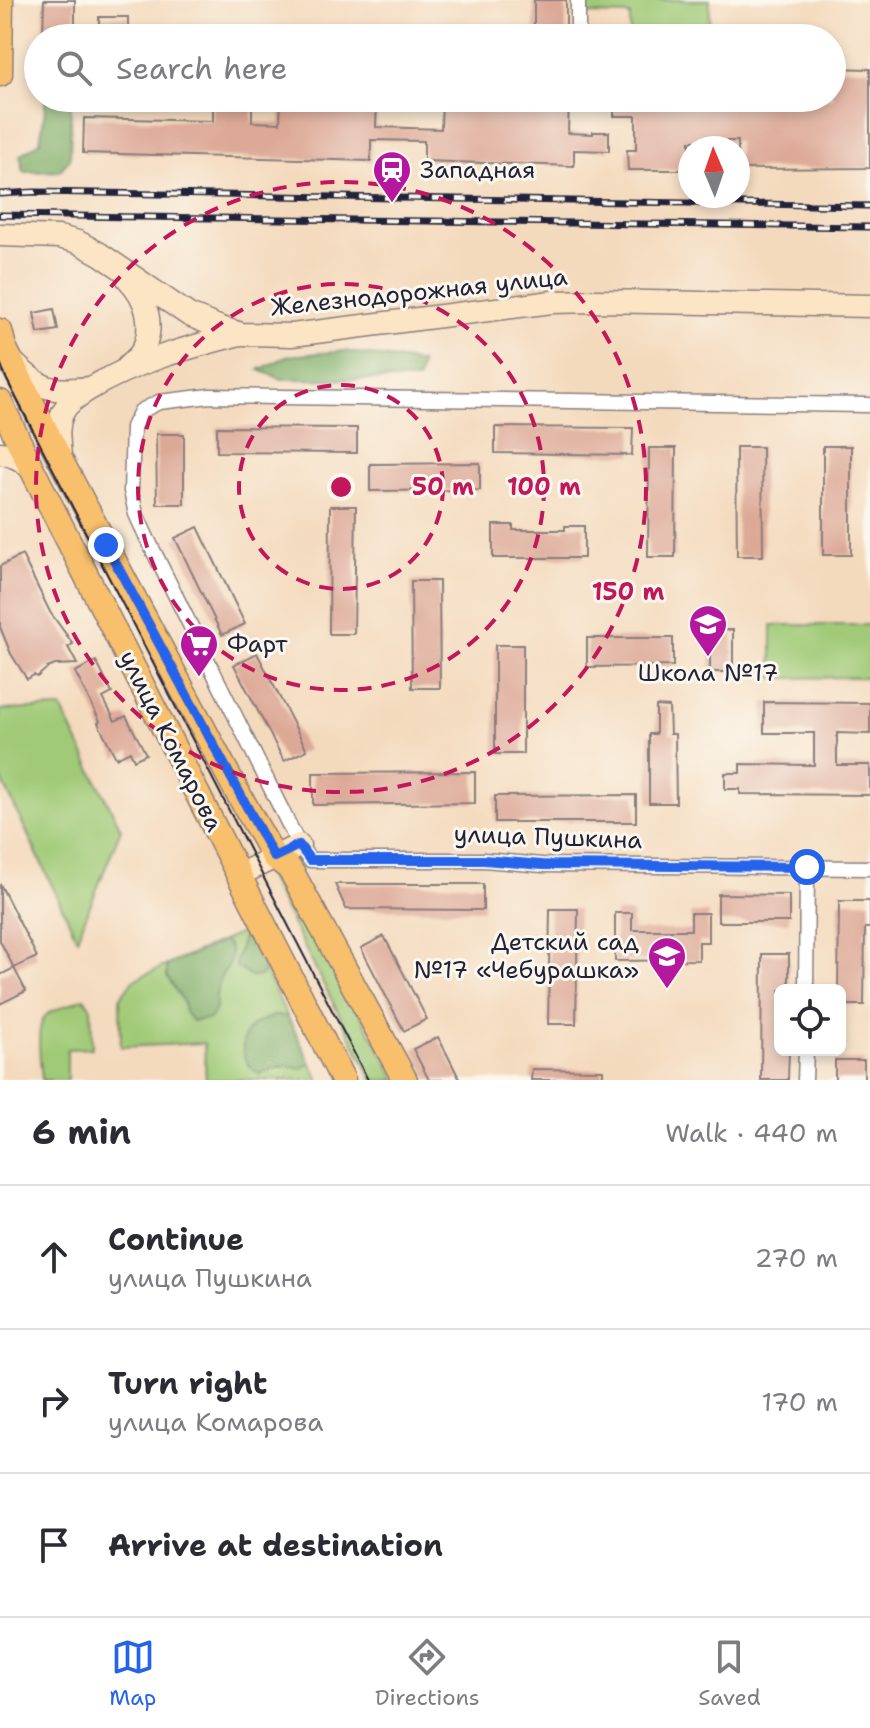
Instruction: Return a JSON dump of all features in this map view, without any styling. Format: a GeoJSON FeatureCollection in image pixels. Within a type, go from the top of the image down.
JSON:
{"type":"FeatureCollection","features":[{"type":"Feature","properties":{"kind":"main road"},"geometry":{"type":"LineString","coordinates":[[0,74],[1,0]]}},
{"type":"Feature","properties":{"kind":"main road","name":"Железнодорожная улица"},"geometry":{"type":"LineString","coordinates":[[0,235],[59,237],[78,242],[189,315],[242,334],[292,335],[552,302],[870,306]]}},
{"type":"Feature","properties":{"kind":"main road"},"geometry":{"type":"LineString","coordinates":[[100,254],[134,285],[148,313],[148,329],[140,353],[124,370]]}},
{"type":"Feature","properties":{"kind":"main road","name":"улица Комарова"},"geometry":{"type":"LineString","coordinates":[[0,331],[9,358],[61,461],[274,857],[294,876],[405,1080]]}},
{"type":"Feature","properties":{"kind":"main road"},"geometry":{"type":"LineString","coordinates":[[61,461],[57,433],[62,412],[71,400],[124,370],[163,355],[242,334]]}},
{"type":"Feature","properties":{"kind":"main road"},"geometry":{"type":"LineString","coordinates":[[9,358],[32,380],[45,387],[68,390],[92,388]]}},
{"type":"Feature","properties":{"kind":"main road","name":"улица Комарова"},"geometry":{"type":"LineString","coordinates":[[0,402],[343,1080]]}},
{"type":"Feature","properties":{"kind":"main road"},"geometry":{"type":"LineString","coordinates":[[0,453],[21,459],[32,469]]}},
{"type":"Feature","properties":{"kind":"main road"},"geometry":{"type":"LineString","coordinates":[[239,875],[299,845]]}},
{"type":"Feature","properties":{"kind":"street"},"geometry":{"type":"LineString","coordinates":[[578,0],[578,24]]}},
{"type":"Feature","properties":{"kind":"street"},"geometry":{"type":"LineString","coordinates":[[299,845],[136,514],[131,491],[133,427],[141,411],[159,402],[210,396],[870,405]]}},
{"type":"Feature","properties":{"kind":"street","name":"улица Пушкина"},"geometry":{"type":"LineString","coordinates":[[299,845],[310,860],[484,860],[542,865],[870,868]]}},
{"type":"Feature","properties":{"kind":"street"},"geometry":{"type":"LineString","coordinates":[[806,984],[807,867]]}},
{"type":"Feature","properties":{"kind":"street"},"geometry":{"type":"LineString","coordinates":[[805,1080],[806,1056]]}},
{"type":"Feature","properties":{"kind":"green space"},"geometry":{"type":"Polygon","coordinates":[[[584,0],[710,0],[709,24],[630,24],[630,15],[583,14],[584,0]]]}},
{"type":"Feature","properties":{"kind":"green space"},"geometry":{"type":"Polygon","coordinates":[[[45,112],[71,112],[70,159],[59,171],[24,172],[20,155],[40,142],[45,112]]]}},
{"type":"Feature","properties":{"kind":"green space"},"geometry":{"type":"Polygon","coordinates":[[[344,351],[421,363],[418,380],[282,379],[259,370],[288,356],[344,351]]]}},
{"type":"Feature","properties":{"kind":"green space"},"geometry":{"type":"Polygon","coordinates":[[[772,625],[870,625],[870,677],[772,678],[772,625]]]}},
{"type":"Feature","properties":{"kind":"green space"},"geometry":{"type":"Polygon","coordinates":[[[61,708],[121,829],[77,938],[0,776],[0,710],[61,708]]]}},
{"type":"Feature","properties":{"kind":"green space"},"geometry":{"type":"Polygon","coordinates":[[[265,871],[282,874],[397,1080],[373,1080],[265,871]]]}},
{"type":"Feature","properties":{"kind":"green space"},"geometry":{"type":"Polygon","coordinates":[[[245,931],[319,1080],[206,1080],[204,1043],[121,1047],[120,998],[133,980],[245,931]]]}},
{"type":"Feature","properties":{"kind":"green space"},"geometry":{"type":"Polygon","coordinates":[[[245,931],[264,970],[261,976],[251,977],[236,967],[245,931]]]}},
{"type":"Feature","properties":{"kind":"green space"},"geometry":{"type":"Polygon","coordinates":[[[224,941],[231,954],[220,978],[216,1009],[210,1019],[192,1021],[167,977],[167,965],[224,941]]]}},
{"type":"Feature","properties":{"kind":"green space"},"geometry":{"type":"Polygon","coordinates":[[[84,998],[91,1008],[92,1048],[67,1049],[67,1080],[42,1080],[39,1034],[44,1018],[84,998]]]}},
{"type":"Feature","properties":{"kind":"green space"},"geometry":{"type":"Polygon","coordinates":[[[274,1016],[287,1016],[311,1063],[301,1069],[280,1067],[260,1074],[249,1066],[243,1047],[246,1034],[255,1024],[274,1016]]]}},
{"type":"Feature","properties":{"kind":"building"},"geometry":{"type":"Polygon","coordinates":[[[44,0],[75,0],[75,24],[43,24],[44,0]]]}},
{"type":"Feature","properties":{"kind":"building"},"geometry":{"type":"Polygon","coordinates":[[[534,0],[566,0],[566,24],[534,24],[534,0]]]}},
{"type":"Feature","properties":{"kind":"building"},"geometry":{"type":"Polygon","coordinates":[[[99,17],[128,17],[128,24],[99,24],[99,17]]]}},
{"type":"Feature","properties":{"kind":"building"},"geometry":{"type":"Polygon","coordinates":[[[846,68],[870,69],[870,168],[750,169],[750,136],[678,136],[678,170],[628,170],[627,150],[636,150],[636,116],[614,116],[614,112],[846,112],[846,68]]]}},
{"type":"Feature","properties":{"kind":"building"},"geometry":{"type":"Polygon","coordinates":[[[213,112],[252,112],[252,122],[280,123],[280,112],[377,112],[376,127],[441,129],[442,112],[569,112],[568,133],[609,132],[609,151],[574,150],[574,166],[424,161],[424,141],[371,140],[371,161],[83,153],[84,118],[213,121],[213,112]]]}},
{"type":"Feature","properties":{"kind":"building"},"geometry":{"type":"Polygon","coordinates":[[[54,309],[58,330],[38,333],[34,313],[54,309]]]}},
{"type":"Feature","properties":{"kind":"building"},"geometry":{"type":"Polygon","coordinates":[[[217,427],[357,428],[357,453],[217,452],[217,427]]]}},
{"type":"Feature","properties":{"kind":"building"},"geometry":{"type":"Polygon","coordinates":[[[495,427],[633,428],[632,455],[495,453],[495,427]]]}},
{"type":"Feature","properties":{"kind":"building"},"geometry":{"type":"Polygon","coordinates":[[[156,434],[184,434],[184,504],[157,504],[156,434]]]}},
{"type":"Feature","properties":{"kind":"building"},"geometry":{"type":"Polygon","coordinates":[[[823,446],[851,446],[851,555],[823,555],[823,446]]]}},
{"type":"Feature","properties":{"kind":"building"},"geometry":{"type":"Polygon","coordinates":[[[736,447],[762,447],[763,556],[737,556],[736,447]]]}},
{"type":"Feature","properties":{"kind":"building"},"geometry":{"type":"Polygon","coordinates":[[[649,448],[676,448],[675,557],[648,557],[649,448]]]}},
{"type":"Feature","properties":{"kind":"building"},"geometry":{"type":"Polygon","coordinates":[[[480,463],[480,490],[370,491],[370,464],[480,463]]]}},
{"type":"Feature","properties":{"kind":"building"},"geometry":{"type":"Polygon","coordinates":[[[330,506],[356,506],[354,634],[329,634],[330,506]]]}},
{"type":"Feature","properties":{"kind":"building"},"geometry":{"type":"Polygon","coordinates":[[[493,525],[513,525],[513,530],[565,530],[565,526],[584,526],[584,558],[493,558],[493,525]]]}},
{"type":"Feature","properties":{"kind":"building"},"geometry":{"type":"Polygon","coordinates":[[[198,527],[245,624],[222,635],[175,538],[198,527]]]}},
{"type":"Feature","properties":{"kind":"building"},"geometry":{"type":"Polygon","coordinates":[[[22,555],[50,612],[73,644],[68,647],[77,664],[55,665],[37,677],[34,675],[27,679],[11,654],[0,627],[0,566],[22,555]]]}},
{"type":"Feature","properties":{"kind":"building"},"geometry":{"type":"Polygon","coordinates":[[[411,581],[439,581],[440,688],[412,688],[411,581]]]}},
{"type":"Feature","properties":{"kind":"building"},"geometry":{"type":"Polygon","coordinates":[[[710,630],[733,630],[733,672],[710,672],[710,630]]]}},
{"type":"Feature","properties":{"kind":"building"},"geometry":{"type":"Polygon","coordinates":[[[587,638],[673,638],[673,666],[587,667],[587,638]]]}},
{"type":"Feature","properties":{"kind":"building"},"geometry":{"type":"Polygon","coordinates":[[[495,645],[523,645],[523,754],[495,754],[495,645]]]}},
{"type":"Feature","properties":{"kind":"building"},"geometry":{"type":"Polygon","coordinates":[[[257,653],[307,750],[284,761],[234,665],[257,653]]]}},
{"type":"Feature","properties":{"kind":"building"},"geometry":{"type":"Polygon","coordinates":[[[96,661],[112,693],[103,698],[115,721],[126,716],[146,754],[134,760],[130,751],[116,758],[75,672],[96,661]]]}},
{"type":"Feature","properties":{"kind":"building"},"geometry":{"type":"Polygon","coordinates":[[[764,702],[870,703],[870,734],[837,733],[837,765],[870,765],[870,795],[740,794],[740,789],[725,789],[725,773],[740,773],[740,764],[814,765],[814,733],[764,733],[764,702]]]}},
{"type":"Feature","properties":{"kind":"building"},"geometry":{"type":"Polygon","coordinates":[[[656,706],[669,707],[670,734],[675,734],[676,803],[649,803],[649,734],[656,734],[656,706]]]}},
{"type":"Feature","properties":{"kind":"building"},"geometry":{"type":"Polygon","coordinates":[[[475,772],[475,803],[313,805],[313,773],[475,772]]]}},
{"type":"Feature","properties":{"kind":"building"},"geometry":{"type":"Polygon","coordinates":[[[636,795],[636,822],[495,822],[495,796],[636,795]]]}},
{"type":"Feature","properties":{"kind":"building"},"geometry":{"type":"Polygon","coordinates":[[[0,884],[37,957],[14,968],[0,941],[0,884]]]}},
{"type":"Feature","properties":{"kind":"building"},"geometry":{"type":"Polygon","coordinates":[[[335,884],[483,884],[483,910],[346,909],[335,884]]]}},
{"type":"Feature","properties":{"kind":"building"},"geometry":{"type":"Polygon","coordinates":[[[718,894],[789,895],[789,922],[718,922],[718,894]]]}},
{"type":"Feature","properties":{"kind":"building"},"geometry":{"type":"Polygon","coordinates":[[[839,901],[870,901],[870,928],[865,928],[864,1005],[846,1005],[846,984],[838,984],[839,901]]]}},
{"type":"Feature","properties":{"kind":"building"},"geometry":{"type":"Polygon","coordinates":[[[550,909],[578,909],[576,1024],[548,1024],[550,909]]]}},
{"type":"Feature","properties":{"kind":"building"},"geometry":{"type":"Polygon","coordinates":[[[615,913],[632,913],[632,930],[691,930],[691,913],[708,913],[708,942],[699,942],[699,960],[615,961],[615,913]]]}},
{"type":"Feature","properties":{"kind":"building"},"geometry":{"type":"Polygon","coordinates":[[[384,936],[427,1019],[404,1031],[361,948],[384,936]]]}},
{"type":"Feature","properties":{"kind":"building"},"geometry":{"type":"Polygon","coordinates":[[[762,954],[789,954],[789,984],[774,984],[774,1056],[789,1056],[788,1080],[761,1080],[762,954]]]}},
{"type":"Feature","properties":{"kind":"building"},"geometry":{"type":"Polygon","coordinates":[[[14,968],[26,991],[0,1004],[0,975],[14,968]]]}},
{"type":"Feature","properties":{"kind":"building"},"geometry":{"type":"Polygon","coordinates":[[[438,1037],[460,1080],[429,1080],[413,1049],[438,1037]]]}},
{"type":"Feature","properties":{"kind":"building"},"geometry":{"type":"Polygon","coordinates":[[[835,1060],[864,1060],[864,1080],[835,1080],[835,1060]]]}},
{"type":"Feature","properties":{"kind":"building"},"geometry":{"type":"Polygon","coordinates":[[[532,1069],[603,1070],[603,1080],[531,1080],[532,1069]]]}},
{"type":"Feature","properties":{"kind":"tram line"},"geometry":{"type":"LineString","coordinates":[[0,362],[368,1080]]}},
{"type":"Feature","properties":{"kind":"railway"},"geometry":{"type":"LineString","coordinates":[[0,194],[34,192],[870,206]]}},
{"type":"Feature","properties":{"kind":"railway"},"geometry":{"type":"LineString","coordinates":[[0,215],[870,227]]}},
{"type":"Feature","properties":{"kind":"place","name":"Западная"},"geometry":{"type":"Point","coordinates":[392,204]}},
{"type":"Feature","properties":{"kind":"place","name":"Школа №17"},"geometry":{"type":"Point","coordinates":[708,658]}},
{"type":"Feature","properties":{"kind":"place","name":"Фарт"},"geometry":{"type":"Point","coordinates":[199,678]}},
{"type":"Feature","properties":{"kind":"place","name":"Детский сад №17 «Чебурашка»"},"geometry":{"type":"Point","coordinates":[667,990]}},
{"type":"Feature","properties":{"kind":"route"},"geometry":{"type":"LineString","coordinates":[[106,545],[274,857],[299,845],[310,860],[484,860],[542,865],[807,867]]}}]}
